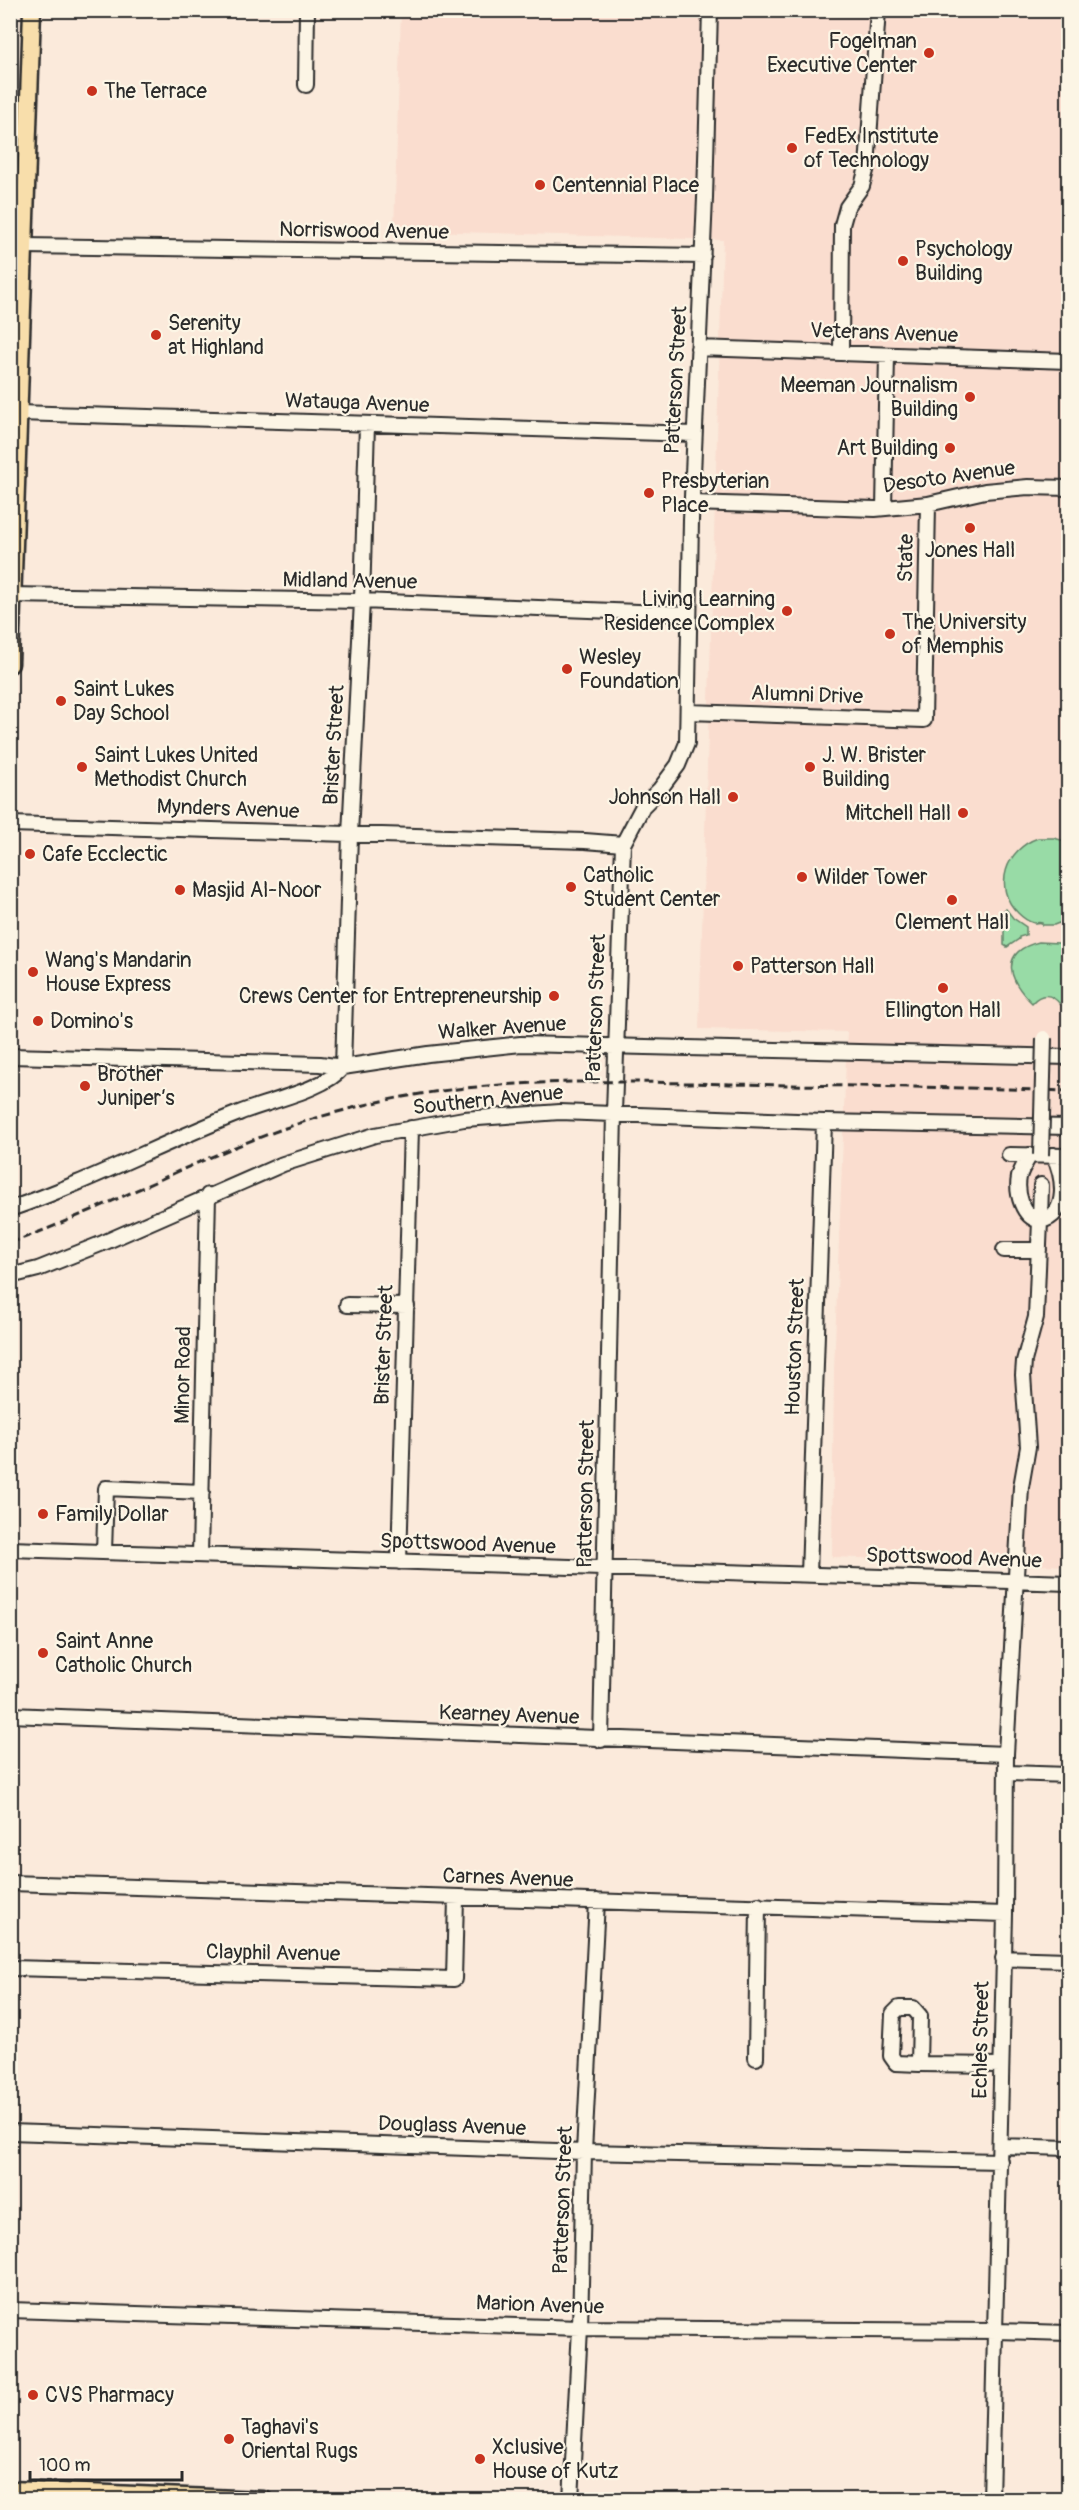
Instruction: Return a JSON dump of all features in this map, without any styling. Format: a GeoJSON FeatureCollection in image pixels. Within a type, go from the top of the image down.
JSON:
{"type":"FeatureCollection","features":[{"type":"Feature","properties":{"kind":"main road"},"geometry":{"type":"LineString","coordinates":[[10,664],[33,10]]}},
{"type":"Feature","properties":{"kind":"main road"},"geometry":{"type":"LineString","coordinates":[[10,2490],[264,2499]]}},
{"type":"Feature","properties":{"kind":"street"},"geometry":{"type":"LineString","coordinates":[[306,85],[307,10]]}},
{"type":"Feature","properties":{"kind":"street","name":"Patterson Street"},"geometry":{"type":"LineString","coordinates":[[601,1740],[614,1113],[623,844],[643,806],[660,789],[678,765],[687,743],[688,614],[703,256],[710,10]]}},
{"type":"Feature","properties":{"kind":"street"},"geometry":{"type":"LineString","coordinates":[[841,352],[842,225],[847,207],[862,186],[867,167],[879,10]]}},
{"type":"Feature","properties":{"kind":"street","name":"Norriswood Avenue"},"geometry":{"type":"LineString","coordinates":[[24,246],[703,256]]}},
{"type":"Feature","properties":{"kind":"street","name":"Veterans Avenue"},"geometry":{"type":"LineString","coordinates":[[698,348],[1068,361]]}},
{"type":"Feature","properties":{"kind":"street","name":"State"},"geometry":{"type":"LineString","coordinates":[[884,508],[888,355]]}},
{"type":"Feature","properties":{"kind":"street","name":"Watauga Avenue"},"geometry":{"type":"LineString","coordinates":[[18,413],[694,434]]}},
{"type":"Feature","properties":{"kind":"street","name":"Brister Street"},"geometry":{"type":"LineString","coordinates":[[343,1067],[367,424]]}},
{"type":"Feature","properties":{"kind":"street","name":"Desoto Avenue"},"geometry":{"type":"LineString","coordinates":[[692,503],[884,508],[928,504],[985,491],[1028,487],[1068,488]]}},
{"type":"Feature","properties":{"kind":"street","name":"State"},"geometry":{"type":"LineString","coordinates":[[924,720],[928,504]]}},
{"type":"Feature","properties":{"kind":"street","name":"Midland Avenue"},"geometry":{"type":"LineString","coordinates":[[12,595],[362,601],[688,614]]}},
{"type":"Feature","properties":{"kind":"street","name":"Alumni Drive"},"geometry":{"type":"LineString","coordinates":[[688,712],[924,720]]}},
{"type":"Feature","properties":{"kind":"street","name":"Mynders Avenue"},"geometry":{"type":"LineString","coordinates":[[10,825],[623,844]]}},
{"type":"Feature","properties":{"kind":"street"},"geometry":{"type":"LineString","coordinates":[[1042,1155],[1044,1038]]}},
{"type":"Feature","properties":{"kind":"street","name":"Walker Avenue"},"geometry":{"type":"LineString","coordinates":[[10,1056],[320,1064],[343,1067],[521,1044],[1068,1057]]}},
{"type":"Feature","properties":{"kind":"street"},"geometry":{"type":"LineString","coordinates":[[10,1209],[48,1196],[239,1113],[328,1081],[343,1067]]}},
{"type":"Feature","properties":{"kind":"street","name":"Southern Avenue"},"geometry":{"type":"LineString","coordinates":[[10,1276],[38,1269],[103,1243],[208,1195],[310,1155],[375,1136],[464,1119],[560,1112],[824,1122],[1068,1127]]}},
{"type":"Feature","properties":{"kind":"street","name":"Houston Street"},"geometry":{"type":"LineString","coordinates":[[809,1575],[824,1122]]}},
{"type":"Feature","properties":{"kind":"street","name":"Brister Street"},"geometry":{"type":"LineString","coordinates":[[399,1562],[411,1128]]}},
{"type":"Feature","properties":{"kind":"street"},"geometry":{"type":"LineString","coordinates":[[1009,1155],[1068,1156]]}},
{"type":"Feature","properties":{"kind":"street"},"geometry":{"type":"LineString","coordinates":[[1042,1155],[1061,1170],[1065,1186],[1054,1213],[1040,1221],[1035,1220],[1026,1212],[1019,1196],[1018,1185],[1022,1169],[1042,1155]]}},
{"type":"Feature","properties":{"kind":"street"},"geometry":{"type":"LineString","coordinates":[[1018,1185],[1065,1186]]}},
{"type":"Feature","properties":{"kind":"street","name":"Echles Street"},"geometry":{"type":"LineString","coordinates":[[991,2499],[1005,1914],[1006,1754],[1021,1487],[1028,1447],[1023,1375],[1024,1361],[1036,1317],[1041,1185]]}},
{"type":"Feature","properties":{"kind":"street","name":"Minor Road"},"geometry":{"type":"LineString","coordinates":[[200,1555],[208,1195]]}},
{"type":"Feature","properties":{"kind":"street"},"geometry":{"type":"LineString","coordinates":[[1004,1250],[1039,1251]]}},
{"type":"Feature","properties":{"kind":"street"},"geometry":{"type":"LineString","coordinates":[[347,1305],[406,1306]]}},
{"type":"Feature","properties":{"kind":"street"},"geometry":{"type":"LineString","coordinates":[[104,1552],[106,1488],[202,1492]]}},
{"type":"Feature","properties":{"kind":"street","name":"Spottswood Avenue"},"geometry":{"type":"LineString","coordinates":[[10,1549],[606,1570],[1068,1583]]}},
{"type":"Feature","properties":{"kind":"street","name":"Kearney Avenue"},"geometry":{"type":"LineString","coordinates":[[10,1715],[601,1740],[1006,1754]]}},
{"type":"Feature","properties":{"kind":"street"},"geometry":{"type":"LineString","coordinates":[[1007,1773],[1068,1775]]}},
{"type":"Feature","properties":{"kind":"street","name":"Carnes Avenue"},"geometry":{"type":"LineString","coordinates":[[10,1883],[1005,1914]]}},
{"type":"Feature","properties":{"kind":"street","name":"Clayphil Avenue"},"geometry":{"type":"LineString","coordinates":[[10,1968],[454,1978],[456,1898]]}},
{"type":"Feature","properties":{"kind":"street","name":"Patterson Street"},"geometry":{"type":"LineString","coordinates":[[571,2499],[580,2328],[584,2152],[597,1902]]}},
{"type":"Feature","properties":{"kind":"street"},"geometry":{"type":"LineString","coordinates":[[756,2058],[758,1905]]}},
{"type":"Feature","properties":{"kind":"street"},"geometry":{"type":"LineString","coordinates":[[1003,1958],[1068,1960]]}},
{"type":"Feature","properties":{"kind":"street"},"geometry":{"type":"LineString","coordinates":[[919,2064],[1001,2065]]}},
{"type":"Feature","properties":{"kind":"street","name":"Douglass Avenue"},"geometry":{"type":"LineString","coordinates":[[10,2132],[584,2152],[1000,2161]]}},
{"type":"Feature","properties":{"kind":"street"},"geometry":{"type":"LineString","coordinates":[[1000,2146],[1068,2148]]}},
{"type":"Feature","properties":{"kind":"street","name":"Marion Avenue"},"geometry":{"type":"LineString","coordinates":[[10,2310],[580,2328],[1068,2333]]}},
{"type":"Feature","properties":{"kind":"shaded area","name":"The University of Memphis"},"geometry":{"type":"Polygon","coordinates":[[[401,11],[1068,11],[1068,1566],[832,1557],[834,1370],[847,1032],[699,1029],[723,240],[394,230],[401,11]]]}},
{"type":"Feature","properties":{"kind":"green space"},"geometry":{"type":"Polygon","coordinates":[[[1038,838],[1054,838],[1068,842],[1068,921],[1060,924],[1042,925],[1042,923],[1028,920],[1010,903],[1006,892],[1004,881],[1011,860],[1027,843],[1038,838]]]}},
{"type":"Feature","properties":{"kind":"green space"},"geometry":{"type":"Polygon","coordinates":[[[1006,909],[1013,918],[1026,927],[1026,935],[1019,937],[1007,947],[1004,945],[1004,910],[1006,909]]]}},
{"type":"Feature","properties":{"kind":"green space"},"geometry":{"type":"Polygon","coordinates":[[[1039,942],[1058,943],[1068,947],[1068,995],[1060,1004],[1050,996],[1039,997],[1032,1003],[1013,977],[1013,960],[1017,953],[1039,942]]]}},
{"type":"Feature","properties":{"kind":"railway"},"geometry":{"type":"LineString","coordinates":[[10,1243],[94,1209],[217,1154],[301,1123],[392,1099],[440,1091],[488,1086],[584,1082],[1068,1091]]}},
{"type":"Feature","properties":{"kind":"place","name":"Fogelman Executive Center"},"geometry":{"type":"Point","coordinates":[929,53]}},
{"type":"Feature","properties":{"kind":"place","name":"The Terrace"},"geometry":{"type":"Point","coordinates":[92,91]}},
{"type":"Feature","properties":{"kind":"place","name":"FedEx Institute of Technology"},"geometry":{"type":"Point","coordinates":[792,148]}},
{"type":"Feature","properties":{"kind":"place","name":"Centennial Place"},"geometry":{"type":"Point","coordinates":[540,185]}},
{"type":"Feature","properties":{"kind":"place","name":"Psychology Building"},"geometry":{"type":"Point","coordinates":[903,261]}},
{"type":"Feature","properties":{"kind":"place","name":"Serenity at Highland"},"geometry":{"type":"Point","coordinates":[156,335]}},
{"type":"Feature","properties":{"kind":"place","name":"Meeman Journalism Building"},"geometry":{"type":"Point","coordinates":[970,397]}},
{"type":"Feature","properties":{"kind":"place","name":"Art Building"},"geometry":{"type":"Point","coordinates":[950,448]}},
{"type":"Feature","properties":{"kind":"place","name":"Presbyterian Place"},"geometry":{"type":"Point","coordinates":[649,493]}},
{"type":"Feature","properties":{"kind":"place","name":"Jones Hall"},"geometry":{"type":"Point","coordinates":[970,528]}},
{"type":"Feature","properties":{"kind":"place","name":"Living Learning Residence Complex"},"geometry":{"type":"Point","coordinates":[787,611]}},
{"type":"Feature","properties":{"kind":"place","name":"The University of Memphis"},"geometry":{"type":"Point","coordinates":[890,634]}},
{"type":"Feature","properties":{"kind":"place","name":"Wesley Foundation"},"geometry":{"type":"Point","coordinates":[567,669]}},
{"type":"Feature","properties":{"kind":"place","name":"Saint Lukes Day School"},"geometry":{"type":"Point","coordinates":[61,701]}},
{"type":"Feature","properties":{"kind":"place","name":"Saint Lukes United Methodist Church"},"geometry":{"type":"Point","coordinates":[82,767]}},
{"type":"Feature","properties":{"kind":"place","name":"J. W. Brister Building"},"geometry":{"type":"Point","coordinates":[810,767]}},
{"type":"Feature","properties":{"kind":"place","name":"Johnson Hall"},"geometry":{"type":"Point","coordinates":[733,797]}},
{"type":"Feature","properties":{"kind":"place","name":"Mitchell Hall"},"geometry":{"type":"Point","coordinates":[963,813]}},
{"type":"Feature","properties":{"kind":"place","name":"Cafe Ecclectic"},"geometry":{"type":"Point","coordinates":[30,854]}},
{"type":"Feature","properties":{"kind":"place","name":"Wilder Tower"},"geometry":{"type":"Point","coordinates":[802,877]}},
{"type":"Feature","properties":{"kind":"place","name":"Catholic Student Center"},"geometry":{"type":"Point","coordinates":[571,887]}},
{"type":"Feature","properties":{"kind":"place","name":"Masjid Al-Noor"},"geometry":{"type":"Point","coordinates":[180,890]}},
{"type":"Feature","properties":{"kind":"place","name":"Clement Hall"},"geometry":{"type":"Point","coordinates":[952,900]}},
{"type":"Feature","properties":{"kind":"place","name":"Patterson Hall"},"geometry":{"type":"Point","coordinates":[738,966]}},
{"type":"Feature","properties":{"kind":"place","name":"Wang's Mandarin House Express"},"geometry":{"type":"Point","coordinates":[33,972]}},
{"type":"Feature","properties":{"kind":"place","name":"Ellington Hall"},"geometry":{"type":"Point","coordinates":[943,988]}},
{"type":"Feature","properties":{"kind":"place","name":"Crews Center for Entrepreneurship"},"geometry":{"type":"Point","coordinates":[554,996]}},
{"type":"Feature","properties":{"kind":"place","name":"Domino's"},"geometry":{"type":"Point","coordinates":[38,1021]}},
{"type":"Feature","properties":{"kind":"place","name":"Brother Juniper’s"},"geometry":{"type":"Point","coordinates":[85,1086]}},
{"type":"Feature","properties":{"kind":"place","name":"Family Dollar"},"geometry":{"type":"Point","coordinates":[43,1514]}},
{"type":"Feature","properties":{"kind":"place","name":"Saint Anne Catholic Church"},"geometry":{"type":"Point","coordinates":[43,1653]}},
{"type":"Feature","properties":{"kind":"place","name":"CVS Pharmacy"},"geometry":{"type":"Point","coordinates":[33,2395]}},
{"type":"Feature","properties":{"kind":"place","name":"Taghavi's Oriental Rugs"},"geometry":{"type":"Point","coordinates":[229,2439]}},
{"type":"Feature","properties":{"kind":"place","name":"Xclusive House of Kutz"},"geometry":{"type":"Point","coordinates":[480,2459]}}]}
